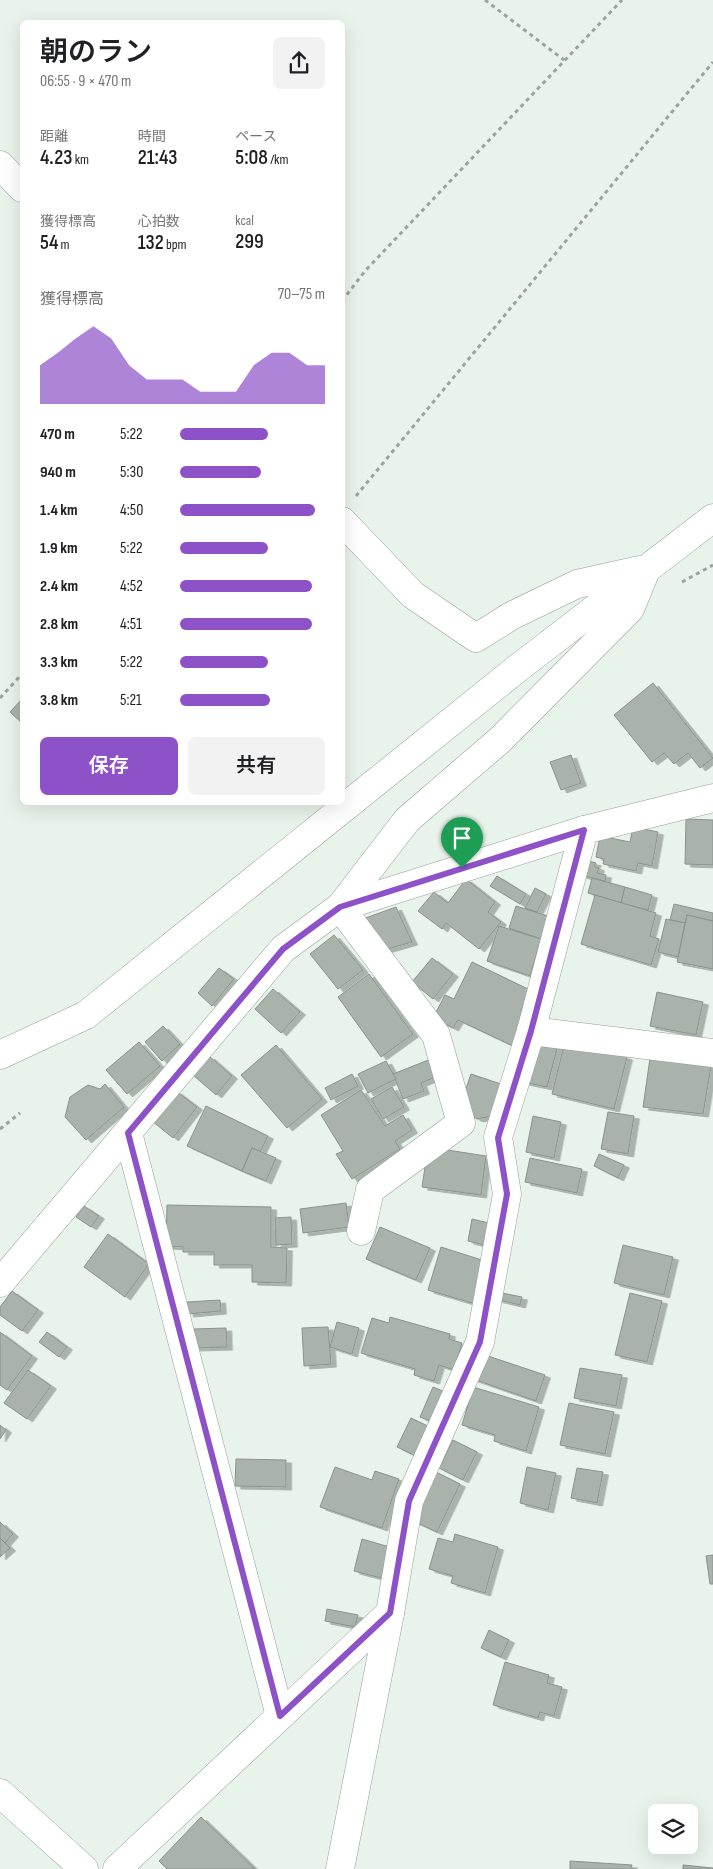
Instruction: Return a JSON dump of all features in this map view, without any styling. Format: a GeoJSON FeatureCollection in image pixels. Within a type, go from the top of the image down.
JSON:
{"type":"FeatureCollection","features":[{"type":"Feature","properties":{"kind":"street"},"geometry":{"type":"LineString","coordinates":[[0,165],[20,186]]}},
{"type":"Feature","properties":{"kind":"street"},"geometry":{"type":"LineString","coordinates":[[0,1055],[86,1015],[518,668],[713,518]]}},
{"type":"Feature","properties":{"kind":"street"},"geometry":{"type":"LineString","coordinates":[[345,524],[414,595],[476,638],[511,616],[577,584],[646,569]]}},
{"type":"Feature","properties":{"kind":"street"},"geometry":{"type":"LineString","coordinates":[[0,1283],[283,949],[340,907],[407,820],[501,739],[630,609],[646,569]]}},
{"type":"Feature","properties":{"kind":"street"},"geometry":{"type":"LineString","coordinates":[[340,907],[584,830],[713,798]]}},
{"type":"Feature","properties":{"kind":"street"},"geometry":{"type":"LineString","coordinates":[[340,1869],[390,1613],[409,1501],[480,1342],[507,1194],[498,1138],[531,1031],[584,830]]}},
{"type":"Feature","properties":{"kind":"street"},"geometry":{"type":"LineString","coordinates":[[340,907],[436,1035],[461,1123],[370,1190],[361,1231]]}},
{"type":"Feature","properties":{"kind":"street"},"geometry":{"type":"LineString","coordinates":[[531,1031],[713,1053]]}},
{"type":"Feature","properties":{"kind":"street"},"geometry":{"type":"LineString","coordinates":[[128,1133],[280,1716]]}},
{"type":"Feature","properties":{"kind":"street"},"geometry":{"type":"LineString","coordinates":[[117,1869],[390,1613]]}},
{"type":"Feature","properties":{"kind":"street"},"geometry":{"type":"LineString","coordinates":[[0,1793],[84,1869]]}},
{"type":"Feature","properties":{"kind":"path"},"geometry":{"type":"LineString","coordinates":[[485,0],[564,60]]}},
{"type":"Feature","properties":{"kind":"path"},"geometry":{"type":"LineString","coordinates":[[345,297],[366,270],[622,0]]}},
{"type":"Feature","properties":{"kind":"path"},"geometry":{"type":"LineString","coordinates":[[355,496],[713,62]]}},
{"type":"Feature","properties":{"kind":"path"},"geometry":{"type":"LineString","coordinates":[[0,698],[20,676]]}},
{"type":"Feature","properties":{"kind":"path"},"geometry":{"type":"LineString","coordinates":[[0,1129],[20,1113]]}},
{"type":"Feature","properties":{"kind":"building"},"geometry":{"type":"Polygon","coordinates":[[[653,683],[713,758],[700,768],[688,753],[674,764],[664,753],[652,762],[614,715],[653,683]]]}},
{"type":"Feature","properties":{"kind":"building"},"geometry":{"type":"Polygon","coordinates":[[[20,701],[20,721],[10,712],[20,701]]]}},
{"type":"Feature","properties":{"kind":"building"},"geometry":{"type":"Polygon","coordinates":[[[571,755],[581,783],[561,790],[550,762],[571,755]]]}},
{"type":"Feature","properties":{"kind":"building"},"geometry":{"type":"Polygon","coordinates":[[[686,819],[713,820],[713,865],[685,864],[686,819]]]}},
{"type":"Feature","properties":{"kind":"building"},"geometry":{"type":"Polygon","coordinates":[[[633,827],[658,832],[652,866],[638,863],[636,871],[603,864],[604,859],[596,857],[600,836],[630,842],[633,827]]]}},
{"type":"Feature","properties":{"kind":"building"},"geometry":{"type":"Polygon","coordinates":[[[584,860],[596,863],[594,866],[599,868],[597,873],[606,875],[605,881],[580,875],[584,860]]]}},
{"type":"Feature","properties":{"kind":"building"},"geometry":{"type":"Polygon","coordinates":[[[497,876],[526,894],[520,904],[490,886],[497,876]]]}},
{"type":"Feature","properties":{"kind":"building"},"geometry":{"type":"Polygon","coordinates":[[[592,878],[625,887],[621,903],[588,893],[592,878]]]}},
{"type":"Feature","properties":{"kind":"building"},"geometry":{"type":"Polygon","coordinates":[[[466,879],[495,902],[488,912],[501,922],[479,949],[446,923],[442,929],[418,911],[434,892],[448,903],[466,879]]]}},
{"type":"Feature","properties":{"kind":"building"},"geometry":{"type":"Polygon","coordinates":[[[625,887],[652,895],[648,910],[621,903],[625,887]]]}},
{"type":"Feature","properties":{"kind":"building"},"geometry":{"type":"Polygon","coordinates":[[[535,888],[546,894],[537,912],[525,908],[535,888]]]}},
{"type":"Feature","properties":{"kind":"building"},"geometry":{"type":"Polygon","coordinates":[[[595,895],[656,913],[650,936],[659,939],[651,965],[581,944],[595,895]]]}},
{"type":"Feature","properties":{"kind":"building"},"geometry":{"type":"Polygon","coordinates":[[[674,904],[713,913],[713,921],[687,915],[685,923],[670,920],[674,904]]]}},
{"type":"Feature","properties":{"kind":"building"},"geometry":{"type":"Polygon","coordinates":[[[516,906],[548,916],[541,939],[509,928],[516,906]]]}},
{"type":"Feature","properties":{"kind":"building"},"geometry":{"type":"Polygon","coordinates":[[[396,907],[412,942],[381,951],[360,920],[396,907]]]}},
{"type":"Feature","properties":{"kind":"building"},"geometry":{"type":"Polygon","coordinates":[[[687,915],[713,921],[713,969],[677,962],[687,915]]]}},
{"type":"Feature","properties":{"kind":"building"},"geometry":{"type":"Polygon","coordinates":[[[666,919],[685,923],[678,957],[658,952],[666,919]]]}},
{"type":"Feature","properties":{"kind":"building"},"geometry":{"type":"Polygon","coordinates":[[[499,926],[541,939],[530,976],[487,961],[499,926]]]}},
{"type":"Feature","properties":{"kind":"building"},"geometry":{"type":"Polygon","coordinates":[[[334,935],[363,970],[338,989],[310,954],[334,935]]]}},
{"type":"Feature","properties":{"kind":"building"},"geometry":{"type":"Polygon","coordinates":[[[432,958],[453,974],[433,999],[412,982],[432,958]]]}},
{"type":"Feature","properties":{"kind":"building"},"geometry":{"type":"Polygon","coordinates":[[[472,962],[530,990],[521,1011],[528,1014],[513,1046],[458,1020],[453,1028],[433,1018],[445,995],[454,999],[472,962]]]}},
{"type":"Feature","properties":{"kind":"building"},"geometry":{"type":"Polygon","coordinates":[[[219,968],[234,979],[212,1006],[198,993],[219,968]]]}},
{"type":"Feature","properties":{"kind":"building"},"geometry":{"type":"Polygon","coordinates":[[[369,974],[413,1034],[381,1057],[338,997],[369,974]]]}},
{"type":"Feature","properties":{"kind":"building"},"geometry":{"type":"Polygon","coordinates":[[[273,989],[300,1012],[281,1033],[255,1009],[273,989]]]}},
{"type":"Feature","properties":{"kind":"building"},"geometry":{"type":"Polygon","coordinates":[[[657,992],[703,1002],[696,1035],[650,1026],[657,992]]]}},
{"type":"Feature","properties":{"kind":"building"},"geometry":{"type":"Polygon","coordinates":[[[163,1026],[180,1044],[162,1061],[145,1042],[163,1026]]]}},
{"type":"Feature","properties":{"kind":"building"},"geometry":{"type":"Polygon","coordinates":[[[534,1039],[558,1045],[547,1087],[523,1082],[534,1039]]]}},
{"type":"Feature","properties":{"kind":"building"},"geometry":{"type":"Polygon","coordinates":[[[565,1041],[627,1057],[614,1109],[552,1094],[565,1041]]]}},
{"type":"Feature","properties":{"kind":"building"},"geometry":{"type":"Polygon","coordinates":[[[139,1042],[160,1066],[127,1094],[106,1070],[139,1042]]]}},
{"type":"Feature","properties":{"kind":"building"},"geometry":{"type":"Polygon","coordinates":[[[276,1045],[322,1099],[287,1128],[241,1075],[276,1045]]]}},
{"type":"Feature","properties":{"kind":"building"},"geometry":{"type":"Polygon","coordinates":[[[209,1056],[232,1076],[216,1095],[193,1075],[209,1056]]]}},
{"type":"Feature","properties":{"kind":"building"},"geometry":{"type":"Polygon","coordinates":[[[650,1058],[711,1066],[703,1114],[643,1107],[650,1058]]]}},
{"type":"Feature","properties":{"kind":"building"},"geometry":{"type":"Polygon","coordinates":[[[431,1059],[438,1076],[421,1083],[424,1091],[403,1099],[393,1074],[431,1059]]]}},
{"type":"Feature","properties":{"kind":"building"},"geometry":{"type":"Polygon","coordinates":[[[386,1061],[396,1079],[368,1093],[358,1074],[386,1061]]]}},
{"type":"Feature","properties":{"kind":"building"},"geometry":{"type":"Polygon","coordinates":[[[352,1074],[358,1086],[331,1100],[325,1088],[352,1074]]]}},
{"type":"Feature","properties":{"kind":"building"},"geometry":{"type":"Polygon","coordinates":[[[471,1074],[504,1085],[492,1116],[477,1119],[468,1113],[461,1103],[471,1074]]]}},
{"type":"Feature","properties":{"kind":"building"},"geometry":{"type":"Polygon","coordinates":[[[105,1084],[124,1107],[86,1140],[65,1117],[70,1097],[88,1085],[100,1089],[105,1084]]]}},
{"type":"Feature","properties":{"kind":"building"},"geometry":{"type":"Polygon","coordinates":[[[392,1087],[404,1107],[383,1119],[371,1099],[392,1087]]]}},
{"type":"Feature","properties":{"kind":"building"},"geometry":{"type":"Polygon","coordinates":[[[361,1090],[385,1126],[403,1115],[412,1130],[395,1141],[400,1149],[352,1179],[336,1154],[343,1151],[321,1115],[361,1090]]]}},
{"type":"Feature","properties":{"kind":"building"},"geometry":{"type":"Polygon","coordinates":[[[176,1091],[197,1107],[173,1138],[152,1121],[176,1091]]]}},
{"type":"Feature","properties":{"kind":"building"},"geometry":{"type":"Polygon","coordinates":[[[206,1106],[268,1136],[260,1152],[252,1148],[242,1171],[187,1146],[206,1106]]]}},
{"type":"Feature","properties":{"kind":"building"},"geometry":{"type":"Polygon","coordinates":[[[608,1112],[634,1116],[628,1154],[601,1149],[608,1112]]]}},
{"type":"Feature","properties":{"kind":"building"},"geometry":{"type":"Polygon","coordinates":[[[533,1116],[561,1122],[554,1158],[526,1152],[533,1116]]]}},
{"type":"Feature","properties":{"kind":"building"},"geometry":{"type":"Polygon","coordinates":[[[428,1147],[486,1156],[481,1195],[422,1187],[428,1147]]]}},
{"type":"Feature","properties":{"kind":"building"},"geometry":{"type":"Polygon","coordinates":[[[252,1148],[276,1158],[266,1181],[242,1171],[252,1148]]]}},
{"type":"Feature","properties":{"kind":"building"},"geometry":{"type":"Polygon","coordinates":[[[599,1154],[624,1165],[618,1178],[594,1166],[599,1154]]]}},
{"type":"Feature","properties":{"kind":"building"},"geometry":{"type":"Polygon","coordinates":[[[530,1158],[582,1169],[577,1193],[525,1182],[530,1158]]]}},
{"type":"Feature","properties":{"kind":"building"},"geometry":{"type":"Polygon","coordinates":[[[346,1203],[349,1227],[303,1233],[300,1209],[346,1203]]]}},
{"type":"Feature","properties":{"kind":"building"},"geometry":{"type":"Polygon","coordinates":[[[167,1205],[271,1207],[271,1247],[287,1248],[286,1283],[252,1282],[252,1265],[214,1265],[214,1252],[183,1252],[183,1247],[166,1246],[167,1205]]]}},
{"type":"Feature","properties":{"kind":"building"},"geometry":{"type":"Polygon","coordinates":[[[84,1206],[99,1216],[91,1227],[76,1217],[84,1206]]]}},
{"type":"Feature","properties":{"kind":"building"},"geometry":{"type":"Polygon","coordinates":[[[291,1217],[292,1244],[276,1245],[275,1218],[291,1217]]]}},
{"type":"Feature","properties":{"kind":"building"},"geometry":{"type":"Polygon","coordinates":[[[472,1219],[493,1224],[488,1246],[468,1241],[472,1219]]]}},
{"type":"Feature","properties":{"kind":"building"},"geometry":{"type":"Polygon","coordinates":[[[380,1227],[430,1248],[416,1280],[366,1259],[380,1227]]]}},
{"type":"Feature","properties":{"kind":"building"},"geometry":{"type":"Polygon","coordinates":[[[108,1234],[149,1264],[125,1297],[84,1267],[108,1234]]]}},
{"type":"Feature","properties":{"kind":"building"},"geometry":{"type":"Polygon","coordinates":[[[623,1245],[673,1257],[664,1295],[614,1283],[623,1245]]]}},
{"type":"Feature","properties":{"kind":"building"},"geometry":{"type":"Polygon","coordinates":[[[441,1247],[488,1262],[475,1304],[428,1290],[441,1247]]]}},
{"type":"Feature","properties":{"kind":"building"},"geometry":{"type":"Polygon","coordinates":[[[12,1291],[38,1310],[22,1331],[0,1315],[0,1307],[12,1291]]]}},
{"type":"Feature","properties":{"kind":"building"},"geometry":{"type":"Polygon","coordinates":[[[497,1292],[522,1297],[520,1305],[495,1299],[497,1292]]]}},
{"type":"Feature","properties":{"kind":"building"},"geometry":{"type":"Polygon","coordinates":[[[630,1293],[662,1301],[647,1362],[615,1355],[630,1293]]]}},
{"type":"Feature","properties":{"kind":"building"},"geometry":{"type":"Polygon","coordinates":[[[220,1300],[221,1311],[188,1314],[187,1302],[220,1300]]]}},
{"type":"Feature","properties":{"kind":"building"},"geometry":{"type":"Polygon","coordinates":[[[390,1317],[450,1334],[449,1339],[462,1343],[454,1370],[439,1365],[434,1381],[414,1375],[415,1369],[361,1353],[372,1318],[389,1323],[390,1317]]]}},
{"type":"Feature","properties":{"kind":"building"},"geometry":{"type":"Polygon","coordinates":[[[337,1322],[359,1328],[352,1354],[330,1347],[337,1322]]]}},
{"type":"Feature","properties":{"kind":"building"},"geometry":{"type":"Polygon","coordinates":[[[328,1327],[331,1364],[304,1366],[302,1328],[328,1327]]]}},
{"type":"Feature","properties":{"kind":"building"},"geometry":{"type":"Polygon","coordinates":[[[226,1328],[227,1347],[194,1348],[194,1329],[226,1328]]]}},
{"type":"Feature","properties":{"kind":"building"},"geometry":{"type":"Polygon","coordinates":[[[0,1332],[32,1356],[7,1390],[0,1385],[0,1332]]]}},
{"type":"Feature","properties":{"kind":"building"},"geometry":{"type":"Polygon","coordinates":[[[47,1332],[67,1347],[59,1357],[39,1342],[47,1332]]]}},
{"type":"Feature","properties":{"kind":"building"},"geometry":{"type":"Polygon","coordinates":[[[482,1354],[545,1375],[536,1401],[473,1379],[482,1354]]]}},
{"type":"Feature","properties":{"kind":"building"},"geometry":{"type":"Polygon","coordinates":[[[580,1368],[622,1375],[616,1406],[574,1398],[580,1368]]]}},
{"type":"Feature","properties":{"kind":"building"},"geometry":{"type":"Polygon","coordinates":[[[28,1370],[51,1386],[27,1419],[4,1403],[28,1370]]]}},
{"type":"Feature","properties":{"kind":"building"},"geometry":{"type":"Polygon","coordinates":[[[433,1387],[450,1394],[438,1424],[420,1417],[433,1387]]]}},
{"type":"Feature","properties":{"kind":"building"},"geometry":{"type":"Polygon","coordinates":[[[473,1387],[539,1407],[526,1451],[494,1441],[495,1435],[462,1425],[473,1387]]]}},
{"type":"Feature","properties":{"kind":"building"},"geometry":{"type":"Polygon","coordinates":[[[569,1403],[614,1412],[605,1454],[560,1445],[569,1403]]]}},
{"type":"Feature","properties":{"kind":"building"},"geometry":{"type":"Polygon","coordinates":[[[411,1418],[434,1429],[420,1458],[397,1447],[411,1418]]]}},
{"type":"Feature","properties":{"kind":"building"},"geometry":{"type":"Polygon","coordinates":[[[0,1425],[6,1430],[0,1439],[0,1425]]]}},
{"type":"Feature","properties":{"kind":"building"},"geometry":{"type":"Polygon","coordinates":[[[453,1440],[477,1452],[463,1480],[439,1468],[453,1440]]]}},
{"type":"Feature","properties":{"kind":"building"},"geometry":{"type":"Polygon","coordinates":[[[236,1459],[286,1460],[286,1487],[235,1486],[236,1459]]]}},
{"type":"Feature","properties":{"kind":"building"},"geometry":{"type":"Polygon","coordinates":[[[335,1467],[372,1480],[375,1471],[399,1479],[382,1528],[320,1507],[335,1467]]]}},
{"type":"Feature","properties":{"kind":"building"},"geometry":{"type":"Polygon","coordinates":[[[527,1467],[556,1473],[548,1510],[520,1503],[527,1467]]]}},
{"type":"Feature","properties":{"kind":"building"},"geometry":{"type":"Polygon","coordinates":[[[577,1468],[603,1472],[597,1503],[571,1498],[577,1468]]]}},
{"type":"Feature","properties":{"kind":"building"},"geometry":{"type":"Polygon","coordinates":[[[436,1472],[460,1484],[437,1532],[413,1521],[436,1472]]]}},
{"type":"Feature","properties":{"kind":"building"},"geometry":{"type":"Polygon","coordinates":[[[0,1522],[13,1534],[5,1543],[0,1538],[0,1522]]]}},
{"type":"Feature","properties":{"kind":"building"},"geometry":{"type":"Polygon","coordinates":[[[455,1534],[498,1547],[485,1593],[451,1583],[453,1576],[429,1569],[438,1538],[453,1542],[455,1534]]]}},
{"type":"Feature","properties":{"kind":"building"},"geometry":{"type":"Polygon","coordinates":[[[0,1538],[10,1548],[0,1557],[0,1538]]]}},
{"type":"Feature","properties":{"kind":"building"},"geometry":{"type":"Polygon","coordinates":[[[362,1539],[393,1548],[385,1579],[354,1571],[362,1539]]]}},
{"type":"Feature","properties":{"kind":"building"},"geometry":{"type":"Polygon","coordinates":[[[713,1555],[713,1584],[710,1584],[706,1556],[713,1555]]]}},
{"type":"Feature","properties":{"kind":"building"},"geometry":{"type":"Polygon","coordinates":[[[327,1609],[358,1615],[355,1627],[325,1621],[327,1609]]]}},
{"type":"Feature","properties":{"kind":"building"},"geometry":{"type":"Polygon","coordinates":[[[489,1630],[509,1640],[501,1657],[481,1648],[489,1630]]]}},
{"type":"Feature","properties":{"kind":"building"},"geometry":{"type":"Polygon","coordinates":[[[505,1662],[549,1675],[547,1683],[562,1687],[554,1716],[540,1712],[538,1718],[493,1705],[505,1662]]]}},
{"type":"Feature","properties":{"kind":"building"},"geometry":{"type":"Polygon","coordinates":[[[201,1817],[255,1869],[167,1869],[159,1861],[201,1817]]]}},
{"type":"Feature","properties":{"kind":"building"},"geometry":{"type":"Polygon","coordinates":[[[570,1861],[632,1865],[631,1869],[570,1869],[570,1861]]]}},
{"type":"Feature","properties":{"kind":"building"},"geometry":{"type":"Polygon","coordinates":[[[683,1865],[713,1868],[713,1869],[683,1869],[683,1865]]]}},
{"type":"Feature","properties":{"kind":"route"},"geometry":{"type":"LineString","coordinates":[[584,830],[531,1031],[498,1138],[507,1194],[480,1342],[409,1501],[390,1613],[280,1716],[128,1133],[283,949],[340,907],[462,868],[584,830]]}}]}
